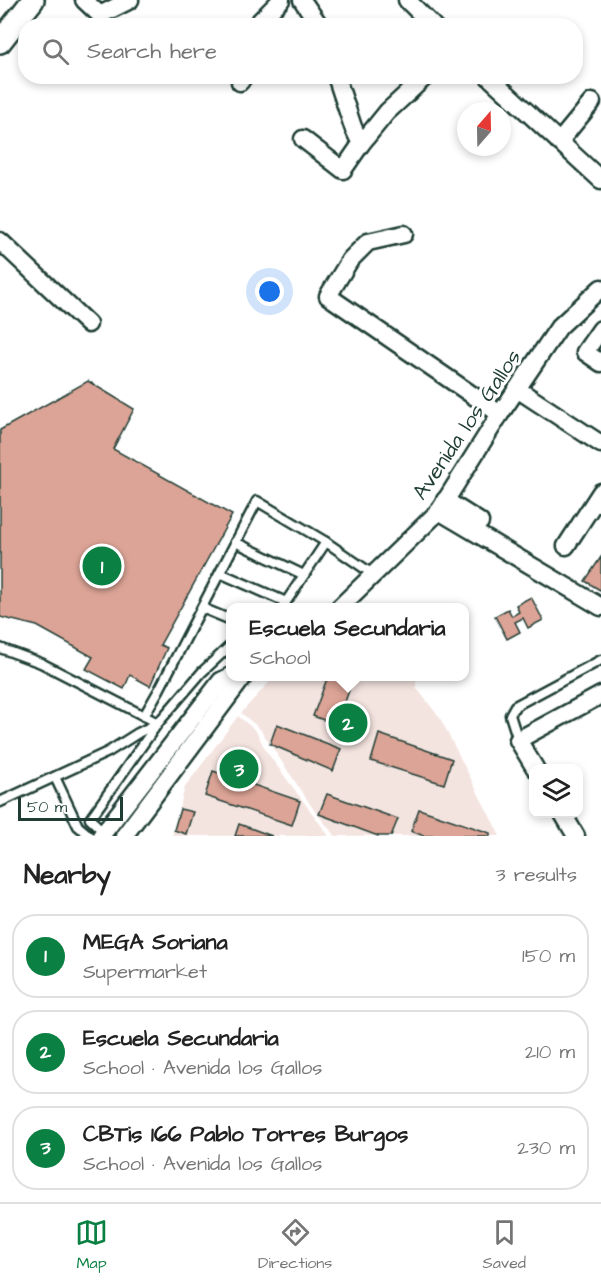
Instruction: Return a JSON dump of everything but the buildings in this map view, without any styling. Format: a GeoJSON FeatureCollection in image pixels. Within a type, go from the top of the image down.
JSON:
{"type":"FeatureCollection","features":[{"type":"Feature","properties":{"kind":"street"},"geometry":{"type":"LineString","coordinates":[[19,18],[33,0]]}},
{"type":"Feature","properties":{"kind":"street"},"geometry":{"type":"LineString","coordinates":[[84,0],[100,15],[130,0]]}},
{"type":"Feature","properties":{"kind":"street"},"geometry":{"type":"LineString","coordinates":[[263,18],[281,0]]}},
{"type":"Feature","properties":{"kind":"street"},"geometry":{"type":"LineString","coordinates":[[302,0],[314,18]]}},
{"type":"Feature","properties":{"kind":"street"},"geometry":{"type":"LineString","coordinates":[[407,0],[425,18]]}},
{"type":"Feature","properties":{"kind":"street"},"geometry":{"type":"LineString","coordinates":[[0,42],[18,19]]}},
{"type":"Feature","properties":{"kind":"street"},"geometry":{"type":"LineString","coordinates":[[339,84],[361,144]]}},
{"type":"Feature","properties":{"kind":"street"},"geometry":{"type":"LineString","coordinates":[[303,139],[343,170],[387,112],[417,84]]}},
{"type":"Feature","properties":{"kind":"street"},"geometry":{"type":"LineString","coordinates":[[497,84],[601,180]]}},
{"type":"Feature","properties":{"kind":"street"},"geometry":{"type":"LineString","coordinates":[[559,142],[592,102]]}},
{"type":"Feature","properties":{"kind":"street"},"geometry":{"type":"LineString","coordinates":[[404,234],[368,242],[350,260],[328,296],[500,414]]}},
{"type":"Feature","properties":{"kind":"street"},"geometry":{"type":"LineString","coordinates":[[0,241],[88,324]]}},
{"type":"Feature","properties":{"kind":"street","name":"Avenida los Gallos"},"geometry":{"type":"LineString","coordinates":[[344,603],[442,506],[500,414],[560,327],[599,293]]}},
{"type":"Feature","properties":{"kind":"street"},"geometry":{"type":"LineString","coordinates":[[601,329],[585,352],[601,363]]}},
{"type":"Feature","properties":{"kind":"street"},"geometry":{"type":"LineString","coordinates":[[517,389],[601,444]]}},
{"type":"Feature","properties":{"kind":"street"},"geometry":{"type":"LineString","coordinates":[[566,546],[601,492]]}},
{"type":"Feature","properties":{"kind":"street"},"geometry":{"type":"LineString","coordinates":[[442,506],[601,597]]}},
{"type":"Feature","properties":{"kind":"street"},"geometry":{"type":"LineString","coordinates":[[442,506],[601,607]]}},
{"type":"Feature","properties":{"kind":"street"},"geometry":{"type":"LineString","coordinates":[[101,835],[221,681],[226,678]]}},
{"type":"Feature","properties":{"kind":"street"},"geometry":{"type":"LineString","coordinates":[[124,836],[240,681]]}},
{"type":"Feature","properties":{"kind":"street"},"geometry":{"type":"LineString","coordinates":[[533,764],[518,740],[601,695]]}},
{"type":"Feature","properties":{"kind":"street"},"geometry":{"type":"LineString","coordinates":[[566,818],[576,836]]}},
{"type":"Feature","properties":{"kind":"lane"},"geometry":{"type":"LineString","coordinates":[[144,716],[257,501],[374,575]]}},
{"type":"Feature","properties":{"kind":"lane"},"geometry":{"type":"LineString","coordinates":[[235,542],[304,575]]}},
{"type":"Feature","properties":{"kind":"lane"},"geometry":{"type":"LineString","coordinates":[[285,603],[326,543]]}},
{"type":"Feature","properties":{"kind":"lane"},"geometry":{"type":"LineString","coordinates":[[220,573],[280,603]]}},
{"type":"Feature","properties":{"kind":"lane"},"geometry":{"type":"LineString","coordinates":[[202,608],[226,618]]}},
{"type":"Feature","properties":{"kind":"lane"},"geometry":{"type":"LineString","coordinates":[[0,648],[41,663],[158,723]]}},
{"type":"Feature","properties":{"kind":"lane"},"geometry":{"type":"LineString","coordinates":[[101,835],[90,819],[158,723],[202,672],[226,650]]}},
{"type":"Feature","properties":{"kind":"lane"},"geometry":{"type":"LineString","coordinates":[[518,740],[510,715],[515,706],[601,660]]}},
{"type":"Feature","properties":{"kind":"lane"},"geometry":{"type":"LineString","coordinates":[[0,802],[108,752],[158,723]]}},
{"type":"Feature","properties":{"kind":"lane"},"geometry":{"type":"LineString","coordinates":[[55,777],[78,826],[101,835]]}},
{"type":"Feature","properties":{"kind":"shaded area"},"geometry":{"type":"Polygon","coordinates":[[[270,681],[416,681],[416,687],[440,718],[500,836],[335,836],[314,810],[260,729],[241,713],[270,681]]]}},
{"type":"Feature","properties":{"kind":"shaded area"},"geometry":{"type":"Polygon","coordinates":[[[238,716],[256,731],[266,751],[329,836],[172,836],[185,787],[238,716]]]}},
{"type":"Feature","properties":{"kind":"place","name":"MEGA Soriana"},"geometry":{"type":"Point","coordinates":[102,566]}},
{"type":"Feature","properties":{"kind":"place","name":"Escuela Secundaria"},"geometry":{"type":"Point","coordinates":[348,723]}},
{"type":"Feature","properties":{"kind":"place","name":"CBTis 166 Pablo Torres Burgos"},"geometry":{"type":"Point","coordinates":[239,769]}}]}
